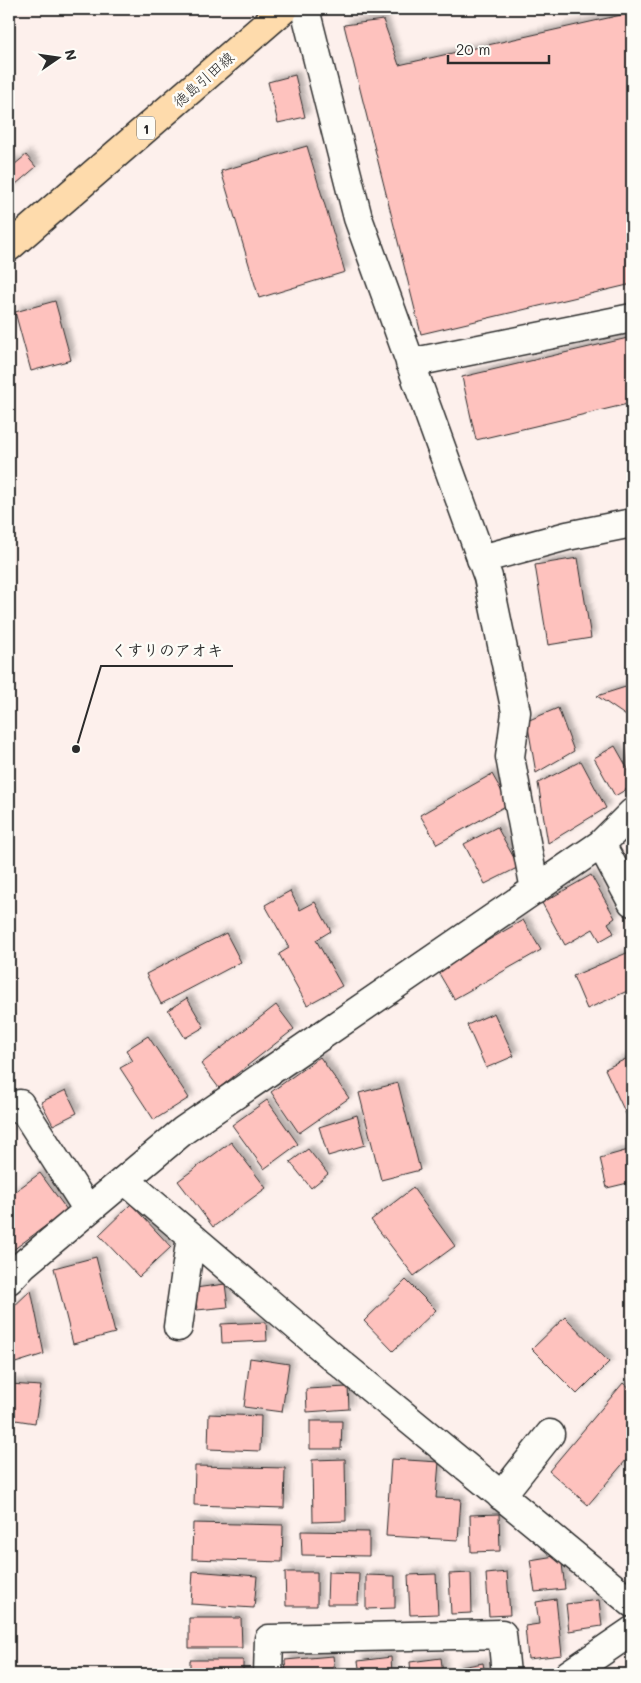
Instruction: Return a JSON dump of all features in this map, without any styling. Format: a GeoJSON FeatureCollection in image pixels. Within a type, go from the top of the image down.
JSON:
{"type":"FeatureCollection","features":[{"type":"Feature","properties":{"kind":"main road","name":"徳島引田線"},"geometry":{"type":"LineString","coordinates":[[9,247],[284,9]]}},
{"type":"Feature","properties":{"kind":"street"},"geometry":{"type":"LineString","coordinates":[[305,9],[358,218],[488,577],[516,712],[510,757],[535,890]]}},
{"type":"Feature","properties":{"kind":"street"},"geometry":{"type":"LineString","coordinates":[[410,363],[632,318]]}},
{"type":"Feature","properties":{"kind":"street"},"geometry":{"type":"LineString","coordinates":[[481,559],[567,536],[632,524]]}},
{"type":"Feature","properties":{"kind":"street"},"geometry":{"type":"LineString","coordinates":[[9,1280],[88,1210],[184,1130],[601,844],[632,813]]}},
{"type":"Feature","properties":{"kind":"street"},"geometry":{"type":"LineString","coordinates":[[601,844],[632,902]]}},
{"type":"Feature","properties":{"kind":"street"},"geometry":{"type":"LineString","coordinates":[[9,1109],[20,1104],[88,1210]]}},
{"type":"Feature","properties":{"kind":"street"},"geometry":{"type":"LineString","coordinates":[[125,1180],[334,1358],[632,1603]]}},
{"type":"Feature","properties":{"kind":"street"},"geometry":{"type":"LineString","coordinates":[[178,1327],[191,1236]]}},
{"type":"Feature","properties":{"kind":"street"},"geometry":{"type":"LineString","coordinates":[[501,1496],[550,1434]]}},
{"type":"Feature","properties":{"kind":"street"},"geometry":{"type":"LineString","coordinates":[[569,1674],[632,1631]]}},
{"type":"Feature","properties":{"kind":"street"},"geometry":{"type":"LineString","coordinates":[[268,1674],[269,1638],[502,1634],[506,1674]]}},
{"type":"Feature","properties":{"kind":"building"},"geometry":{"type":"Polygon","coordinates":[[[630,9],[632,9],[632,284],[421,334],[344,25],[383,20],[399,65],[630,13],[630,9]]]}},
{"type":"Feature","properties":{"kind":"building"},"geometry":{"type":"Polygon","coordinates":[[[295,75],[305,117],[278,123],[268,82],[295,75]]]}},
{"type":"Feature","properties":{"kind":"building"},"geometry":{"type":"Polygon","coordinates":[[[307,146],[345,272],[259,298],[221,171],[307,146]]]}},
{"type":"Feature","properties":{"kind":"building"},"geometry":{"type":"Polygon","coordinates":[[[26,155],[36,167],[9,190],[9,157],[14,165],[26,155]]]}},
{"type":"Feature","properties":{"kind":"building"},"geometry":{"type":"Polygon","coordinates":[[[55,301],[71,360],[31,371],[15,312],[55,301]]]}},
{"type":"Feature","properties":{"kind":"building"},"geometry":{"type":"Polygon","coordinates":[[[632,337],[632,403],[476,440],[462,377],[632,337]]]}},
{"type":"Feature","properties":{"kind":"building"},"geometry":{"type":"Polygon","coordinates":[[[578,558],[591,638],[548,645],[535,565],[578,558]]]}},
{"type":"Feature","properties":{"kind":"building"},"geometry":{"type":"Polygon","coordinates":[[[632,685],[632,720],[597,696],[632,685]]]}},
{"type":"Feature","properties":{"kind":"building"},"geometry":{"type":"Polygon","coordinates":[[[558,708],[574,751],[536,773],[527,721],[558,708]]]}},
{"type":"Feature","properties":{"kind":"building"},"geometry":{"type":"Polygon","coordinates":[[[615,746],[632,776],[632,786],[615,796],[594,758],[615,746]]]}},
{"type":"Feature","properties":{"kind":"building"},"geometry":{"type":"Polygon","coordinates":[[[581,761],[606,808],[548,843],[538,783],[581,761]]]}},
{"type":"Feature","properties":{"kind":"building"},"geometry":{"type":"Polygon","coordinates":[[[492,774],[509,804],[437,844],[420,815],[492,774]]]}},
{"type":"Feature","properties":{"kind":"building"},"geometry":{"type":"Polygon","coordinates":[[[497,827],[519,867],[485,884],[464,844],[497,827]]]}},
{"type":"Feature","properties":{"kind":"building"},"geometry":{"type":"Polygon","coordinates":[[[591,875],[615,918],[608,923],[614,933],[600,941],[593,929],[565,945],[542,903],[591,875]]]}},
{"type":"Feature","properties":{"kind":"building"},"geometry":{"type":"Polygon","coordinates":[[[290,891],[300,910],[315,902],[331,931],[316,940],[342,986],[307,1005],[279,954],[289,948],[265,905],[290,891]]]}},
{"type":"Feature","properties":{"kind":"building"},"geometry":{"type":"Polygon","coordinates":[[[523,920],[541,950],[454,999],[437,970],[523,920]]]}},
{"type":"Feature","properties":{"kind":"building"},"geometry":{"type":"Polygon","coordinates":[[[226,933],[241,962],[161,1004],[146,974],[226,933]]]}},
{"type":"Feature","properties":{"kind":"building"},"geometry":{"type":"Polygon","coordinates":[[[629,952],[632,960],[632,989],[587,1009],[573,976],[629,952]]]}},
{"type":"Feature","properties":{"kind":"building"},"geometry":{"type":"Polygon","coordinates":[[[187,998],[204,1027],[185,1038],[168,1010],[187,998]]]}},
{"type":"Feature","properties":{"kind":"building"},"geometry":{"type":"Polygon","coordinates":[[[276,1005],[294,1029],[219,1088],[201,1064],[276,1005]]]}},
{"type":"Feature","properties":{"kind":"building"},"geometry":{"type":"Polygon","coordinates":[[[494,1013],[514,1056],[486,1068],[467,1025],[494,1013]]]}},
{"type":"Feature","properties":{"kind":"building"},"geometry":{"type":"Polygon","coordinates":[[[148,1036],[189,1098],[154,1120],[120,1068],[133,1061],[126,1050],[148,1036]]]}},
{"type":"Feature","properties":{"kind":"building"},"geometry":{"type":"Polygon","coordinates":[[[632,1056],[632,1127],[605,1069],[632,1056]]]}},
{"type":"Feature","properties":{"kind":"building"},"geometry":{"type":"Polygon","coordinates":[[[320,1057],[349,1098],[299,1133],[271,1092],[320,1057]]]}},
{"type":"Feature","properties":{"kind":"building"},"geometry":{"type":"Polygon","coordinates":[[[398,1083],[420,1170],[381,1180],[359,1093],[398,1083]]]}},
{"type":"Feature","properties":{"kind":"building"},"geometry":{"type":"Polygon","coordinates":[[[66,1090],[77,1113],[53,1125],[41,1102],[66,1090]]]}},
{"type":"Feature","properties":{"kind":"building"},"geometry":{"type":"Polygon","coordinates":[[[267,1100],[298,1144],[264,1169],[232,1125],[267,1100]]]}},
{"type":"Feature","properties":{"kind":"building"},"geometry":{"type":"Polygon","coordinates":[[[357,1115],[365,1145],[328,1156],[319,1127],[357,1115]]]}},
{"type":"Feature","properties":{"kind":"building"},"geometry":{"type":"Polygon","coordinates":[[[231,1142],[266,1188],[213,1227],[178,1181],[231,1142]]]}},
{"type":"Feature","properties":{"kind":"building"},"geometry":{"type":"Polygon","coordinates":[[[308,1149],[328,1174],[311,1188],[290,1162],[308,1149]]]}},
{"type":"Feature","properties":{"kind":"building"},"geometry":{"type":"Polygon","coordinates":[[[632,1149],[632,1182],[607,1188],[600,1158],[632,1149]]]}},
{"type":"Feature","properties":{"kind":"building"},"geometry":{"type":"Polygon","coordinates":[[[40,1173],[67,1210],[9,1253],[9,1196],[40,1173]]]}},
{"type":"Feature","properties":{"kind":"building"},"geometry":{"type":"Polygon","coordinates":[[[413,1188],[455,1246],[414,1276],[371,1220],[413,1188]]]}},
{"type":"Feature","properties":{"kind":"building"},"geometry":{"type":"Polygon","coordinates":[[[131,1204],[171,1247],[139,1277],[99,1235],[131,1204]]]}},
{"type":"Feature","properties":{"kind":"building"},"geometry":{"type":"Polygon","coordinates":[[[96,1257],[115,1333],[73,1344],[54,1268],[96,1257]]]}},
{"type":"Feature","properties":{"kind":"building"},"geometry":{"type":"Polygon","coordinates":[[[406,1280],[436,1310],[393,1351],[364,1321],[406,1280]]]}},
{"type":"Feature","properties":{"kind":"building"},"geometry":{"type":"Polygon","coordinates":[[[225,1284],[228,1307],[197,1310],[195,1288],[225,1284]]]}},
{"type":"Feature","properties":{"kind":"building"},"geometry":{"type":"Polygon","coordinates":[[[31,1290],[44,1354],[9,1365],[9,1311],[31,1290]]]}},
{"type":"Feature","properties":{"kind":"building"},"geometry":{"type":"Polygon","coordinates":[[[565,1317],[609,1362],[577,1394],[532,1349],[565,1317]]]}},
{"type":"Feature","properties":{"kind":"building"},"geometry":{"type":"Polygon","coordinates":[[[266,1322],[267,1341],[222,1343],[221,1324],[266,1322]]]}},
{"type":"Feature","properties":{"kind":"building"},"geometry":{"type":"Polygon","coordinates":[[[250,1358],[289,1364],[282,1412],[244,1407],[250,1358]]]}},
{"type":"Feature","properties":{"kind":"building"},"geometry":{"type":"Polygon","coordinates":[[[623,1383],[632,1391],[632,1453],[588,1505],[549,1471],[623,1383]]]}},
{"type":"Feature","properties":{"kind":"building"},"geometry":{"type":"Polygon","coordinates":[[[9,1384],[41,1386],[35,1423],[9,1419],[9,1384]]]}},
{"type":"Feature","properties":{"kind":"building"},"geometry":{"type":"Polygon","coordinates":[[[348,1387],[349,1409],[307,1412],[306,1389],[348,1387]]]}},
{"type":"Feature","properties":{"kind":"building"},"geometry":{"type":"Polygon","coordinates":[[[209,1414],[261,1416],[260,1451],[208,1449],[209,1414]]]}},
{"type":"Feature","properties":{"kind":"building"},"geometry":{"type":"Polygon","coordinates":[[[310,1421],[342,1421],[341,1449],[310,1449],[310,1421]]]}},
{"type":"Feature","properties":{"kind":"building"},"geometry":{"type":"Polygon","coordinates":[[[345,1459],[346,1521],[313,1522],[312,1460],[345,1459]]]}},
{"type":"Feature","properties":{"kind":"building"},"geometry":{"type":"Polygon","coordinates":[[[391,1459],[439,1462],[436,1498],[461,1499],[458,1540],[386,1536],[391,1459]]]}},
{"type":"Feature","properties":{"kind":"building"},"geometry":{"type":"Polygon","coordinates":[[[195,1466],[285,1468],[284,1508],[194,1505],[195,1466]]]}},
{"type":"Feature","properties":{"kind":"building"},"geometry":{"type":"Polygon","coordinates":[[[499,1514],[500,1551],[471,1552],[470,1515],[499,1514]]]}},
{"type":"Feature","properties":{"kind":"building"},"geometry":{"type":"Polygon","coordinates":[[[193,1523],[283,1525],[282,1562],[192,1559],[193,1523]]]}},
{"type":"Feature","properties":{"kind":"building"},"geometry":{"type":"Polygon","coordinates":[[[301,1531],[369,1532],[369,1556],[302,1555],[301,1531]]]}},
{"type":"Feature","properties":{"kind":"building"},"geometry":{"type":"Polygon","coordinates":[[[561,1555],[565,1589],[535,1592],[530,1560],[561,1555]]]}},
{"type":"Feature","properties":{"kind":"building"},"geometry":{"type":"Polygon","coordinates":[[[193,1571],[257,1576],[254,1608],[191,1604],[193,1571]]]}},
{"type":"Feature","properties":{"kind":"building"},"geometry":{"type":"Polygon","coordinates":[[[285,1572],[317,1572],[317,1606],[286,1606],[285,1572]]]}},
{"type":"Feature","properties":{"kind":"building"},"geometry":{"type":"Polygon","coordinates":[[[328,1572],[359,1573],[358,1604],[327,1604],[328,1572]]]}},
{"type":"Feature","properties":{"kind":"building"},"geometry":{"type":"Polygon","coordinates":[[[507,1572],[510,1615],[489,1616],[486,1574],[507,1572]]]}},
{"type":"Feature","properties":{"kind":"building"},"geometry":{"type":"Polygon","coordinates":[[[471,1573],[472,1613],[451,1614],[449,1574],[471,1573]]]}},
{"type":"Feature","properties":{"kind":"building"},"geometry":{"type":"Polygon","coordinates":[[[436,1574],[438,1614],[410,1615],[408,1575],[436,1574]]]}},
{"type":"Feature","properties":{"kind":"building"},"geometry":{"type":"Polygon","coordinates":[[[366,1575],[395,1576],[395,1608],[366,1609],[366,1575]]]}},
{"type":"Feature","properties":{"kind":"building"},"geometry":{"type":"Polygon","coordinates":[[[556,1599],[562,1655],[528,1659],[525,1626],[539,1624],[536,1602],[556,1599]]]}},
{"type":"Feature","properties":{"kind":"building"},"geometry":{"type":"Polygon","coordinates":[[[599,1600],[602,1626],[569,1631],[566,1604],[599,1600]]]}},
{"type":"Feature","properties":{"kind":"building"},"geometry":{"type":"Polygon","coordinates":[[[189,1618],[241,1618],[242,1648],[189,1648],[189,1618]]]}},
{"type":"Feature","properties":{"kind":"building"},"geometry":{"type":"Polygon","coordinates":[[[333,1656],[335,1674],[286,1674],[285,1660],[333,1656]]]}},
{"type":"Feature","properties":{"kind":"building"},"geometry":{"type":"Polygon","coordinates":[[[391,1657],[392,1674],[360,1674],[358,1661],[391,1657]]]}},
{"type":"Feature","properties":{"kind":"building"},"geometry":{"type":"Polygon","coordinates":[[[441,1658],[443,1674],[411,1674],[410,1662],[441,1658]]]}},
{"type":"Feature","properties":{"kind":"building"},"geometry":{"type":"Polygon","coordinates":[[[190,1660],[243,1660],[243,1674],[190,1674],[190,1660]]]}},
{"type":"Feature","properties":{"kind":"building"},"geometry":{"type":"Polygon","coordinates":[[[483,1663],[485,1674],[457,1674],[456,1668],[483,1663]]]}},
{"type":"Feature","properties":{"kind":"place","name":"くすりのアオキ"},"geometry":{"type":"Point","coordinates":[76,749]}}]}
